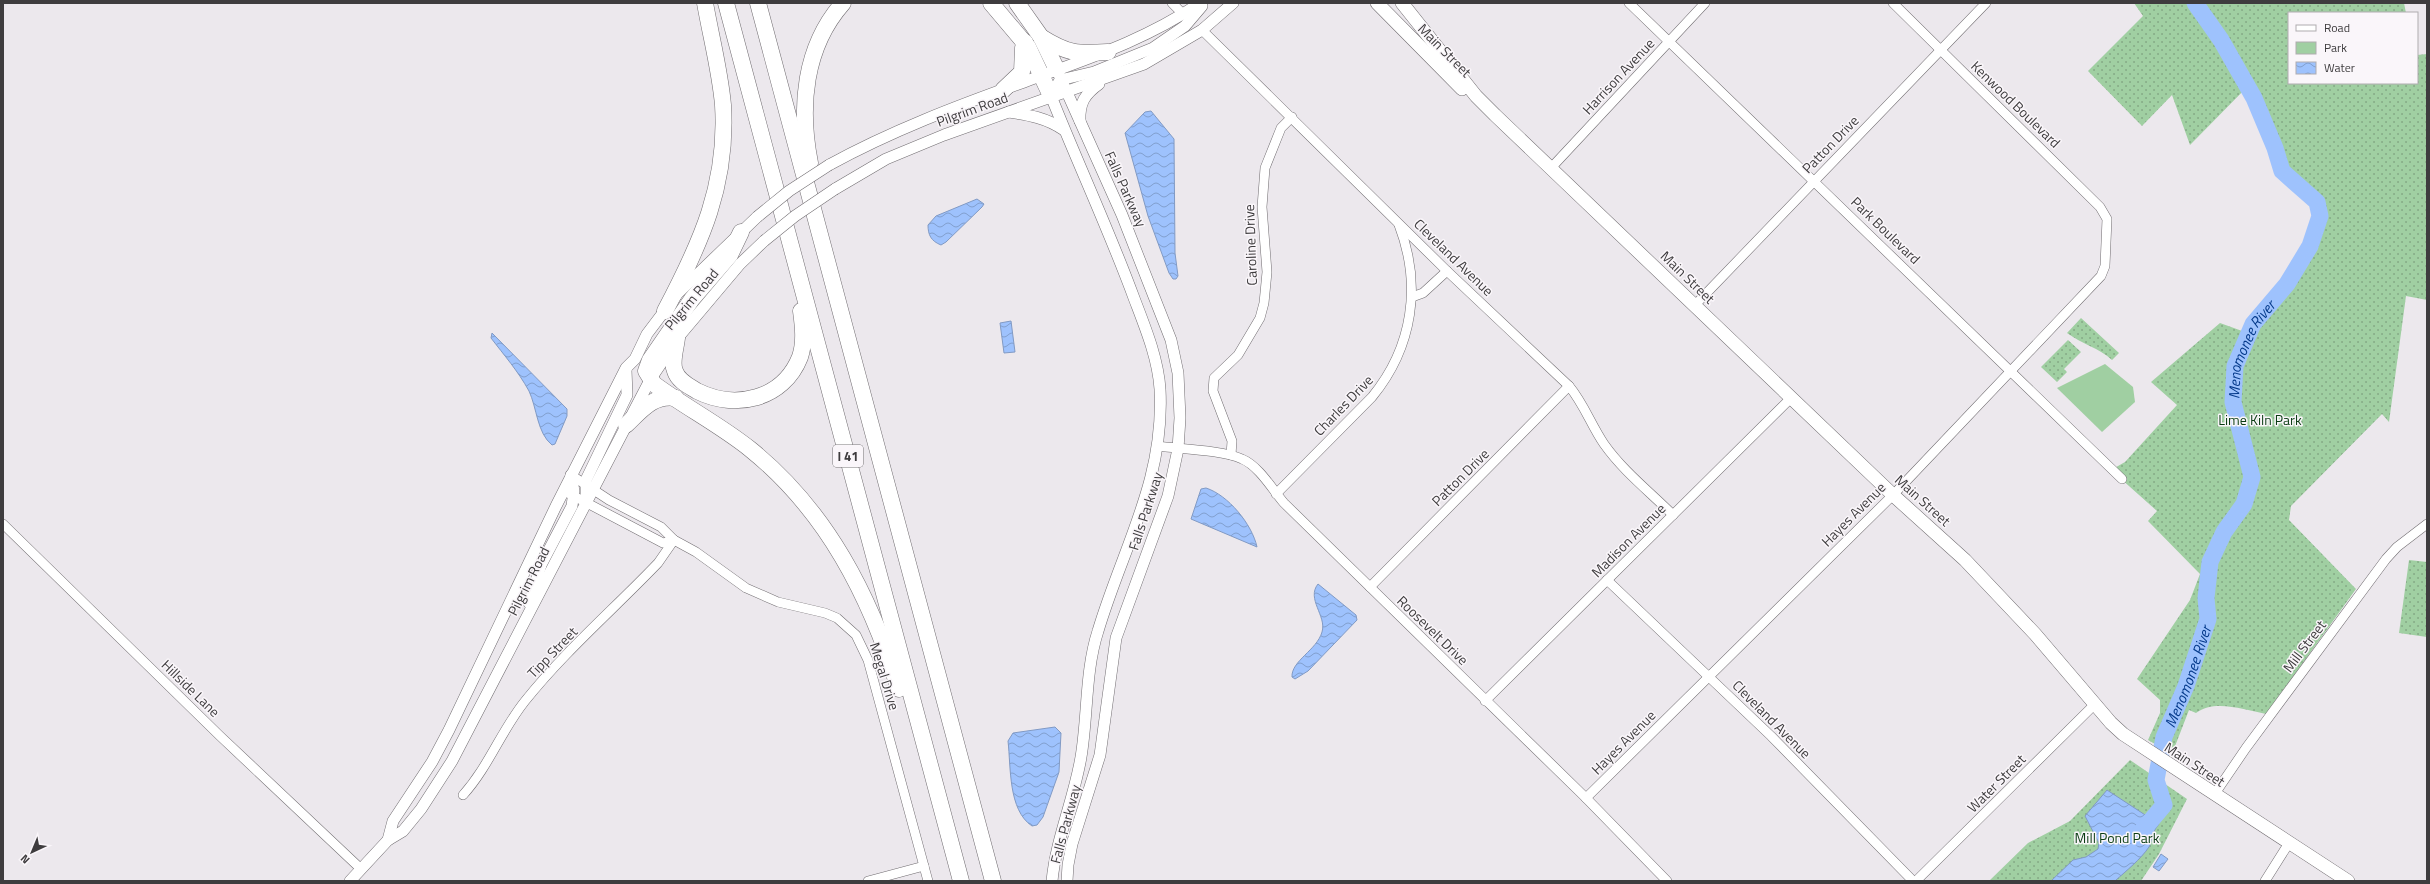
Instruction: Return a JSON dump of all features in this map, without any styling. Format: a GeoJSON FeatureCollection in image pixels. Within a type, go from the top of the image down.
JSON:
{"type":"FeatureCollection","features":[{"type":"Feature","properties":{"kind":"highway"},"geometry":{"type":"LineString","coordinates":[[665,311],[705,228],[715,196],[721,164],[723,133],[722,99],[705,3]]}},
{"type":"Feature","properties":{"kind":"highway","name":"I 41"},"geometry":{"type":"LineString","coordinates":[[726,3],[960,881]]}},
{"type":"Feature","properties":{"kind":"highway","name":"I 41"},"geometry":{"type":"LineString","coordinates":[[758,3],[993,881]]}},
{"type":"Feature","properties":{"kind":"highway"},"geometry":{"type":"LineString","coordinates":[[843,3],[825,28],[808,70],[805,131],[810,164],[876,412],[894,510]]}},
{"type":"Feature","properties":{"kind":"highway"},"geometry":{"type":"LineString","coordinates":[[991,3],[1025,42],[1055,83]]}},
{"type":"Feature","properties":{"kind":"highway"},"geometry":{"type":"LineString","coordinates":[[1018,3],[1041,37],[1055,83]]}},
{"type":"Feature","properties":{"kind":"highway"},"geometry":{"type":"LineString","coordinates":[[678,338],[674,366],[678,378],[690,387],[712,398],[737,402],[762,396],[784,380],[800,356],[803,340],[799,303],[741,82],[734,32]]}},
{"type":"Feature","properties":{"kind":"highway"},"geometry":{"type":"LineString","coordinates":[[1041,37],[1058,47],[1078,54],[1108,52]]}},
{"type":"Feature","properties":{"kind":"highway"},"geometry":{"type":"LineString","coordinates":[[1003,90],[1022,72],[1023,48],[1025,42]]}},
{"type":"Feature","properties":{"kind":"highway"},"geometry":{"type":"LineString","coordinates":[[741,232],[730,255],[692,299],[653,354],[647,368],[650,380],[729,434],[762,459],[814,513],[846,560],[860,585],[887,648],[960,881]]}},
{"type":"Feature","properties":{"kind":"highway"},"geometry":{"type":"LineString","coordinates":[[626,425],[655,400],[664,397],[676,398]]}},
{"type":"Feature","properties":{"kind":"main road","name":"Main Street"},"geometry":{"type":"LineString","coordinates":[[1377,3],[1461,88],[1495,115]]}},
{"type":"Feature","properties":{"kind":"main road","name":"Main Street"},"geometry":{"type":"LineString","coordinates":[[1402,3],[1476,96],[1791,398],[1991,586],[2123,734],[2145,750],[2348,881]]}},
{"type":"Feature","properties":{"kind":"street"},"geometry":{"type":"LineString","coordinates":[[1172,3],[1183,14]]}},
{"type":"Feature","properties":{"kind":"street","name":"Pilgrim Road"},"geometry":{"type":"LineString","coordinates":[[589,487],[626,425],[650,380],[678,338],[740,264],[764,241],[795,216],[835,189],[896,155],[1008,112],[1108,52],[1154,31],[1200,3]]}},
{"type":"Feature","properties":{"kind":"street"},"geometry":{"type":"LineString","coordinates":[[1055,83],[1094,72],[1153,48],[1185,26],[1204,3]]}},
{"type":"Feature","properties":{"kind":"street","name":"Pilgrim Road"},"geometry":{"type":"LineString","coordinates":[[388,840],[393,820],[432,762],[449,730],[564,490],[626,368],[635,359],[647,334],[691,280],[757,217],[789,192],[829,165],[889,134],[1003,90],[1108,77],[1144,64],[1202,30],[1233,3]]}},
{"type":"Feature","properties":{"kind":"street","name":"Park Boulevard"},"geometry":{"type":"LineString","coordinates":[[1629,3],[2012,370],[2122,479]]}},
{"type":"Feature","properties":{"kind":"street","name":"Harrison Avenue"},"geometry":{"type":"LineString","coordinates":[[1551,168],[1705,3]]}},
{"type":"Feature","properties":{"kind":"street","name":"Kenwood Boulevard"},"geometry":{"type":"LineString","coordinates":[[1892,3],[2100,207],[2106,215],[2106,231]]}},
{"type":"Feature","properties":{"kind":"street","name":"Patton Drive"},"geometry":{"type":"LineString","coordinates":[[1695,305],[1986,3]]}},
{"type":"Feature","properties":{"kind":"street","name":"Cleveland Avenue"},"geometry":{"type":"LineString","coordinates":[[1202,30],[1447,271],[1569,386],[1584,408],[1603,444],[1616,459],[1673,515]]}},
{"type":"Feature","properties":{"kind":"street"},"geometry":{"type":"LineString","coordinates":[[1080,124],[1080,111],[1087,92],[1108,77]]}},
{"type":"Feature","properties":{"kind":"street","name":"Falls Parkway"},"geometry":{"type":"LineString","coordinates":[[1055,83],[1080,124],[1122,215],[1171,340],[1179,392],[1178,449],[1168,496],[1116,638],[1109,678],[1106,721],[1100,755],[1072,844],[1068,864],[1067,881]]}},
{"type":"Feature","properties":{"kind":"street","name":"Falls Parkway"},"geometry":{"type":"LineString","coordinates":[[1052,881],[1053,862],[1081,759],[1087,713],[1092,652],[1125,552],[1142,514],[1154,472],[1158,446],[1160,388],[1151,347],[1121,262],[1064,130],[1055,83]]}},
{"type":"Feature","properties":{"kind":"street"},"geometry":{"type":"LineString","coordinates":[[1008,112],[1036,116],[1053,122],[1064,130]]}},
{"type":"Feature","properties":{"kind":"street","name":"Caroline Drive"},"geometry":{"type":"LineString","coordinates":[[1231,455],[1232,441],[1212,391],[1214,378],[1238,355],[1260,318],[1265,298],[1267,272],[1262,207],[1265,168],[1282,128],[1292,118]]}},
{"type":"Feature","properties":{"kind":"street","name":"Charles Drive"},"geometry":{"type":"LineString","coordinates":[[1276,494],[1372,397],[1385,381],[1406,337],[1411,315],[1411,272],[1398,222]]}},
{"type":"Feature","properties":{"kind":"street","name":"Hayes Avenue"},"geometry":{"type":"LineString","coordinates":[[1586,798],[1893,495],[2103,273],[2106,231]]}},
{"type":"Feature","properties":{"kind":"street"},"geometry":{"type":"LineString","coordinates":[[1412,297],[1424,293],[1447,271]]}},
{"type":"Feature","properties":{"kind":"street"},"geometry":{"type":"LineString","coordinates":[[586,502],[589,487],[627,395],[626,368]]}},
{"type":"Feature","properties":{"kind":"street","name":"Patton Drive"},"geometry":{"type":"LineString","coordinates":[[1370,587],[1569,386]]}},
{"type":"Feature","properties":{"kind":"street","name":"Madison Avenue"},"geometry":{"type":"LineString","coordinates":[[1485,701],[1791,398]]}},
{"type":"Feature","properties":{"kind":"street","name":"Roosevelt Drive"},"geometry":{"type":"LineString","coordinates":[[1158,446],[1231,455],[1243,459],[1253,466],[1276,494],[1485,701],[1586,798],[1667,881]]}},
{"type":"Feature","properties":{"kind":"street"},"geometry":{"type":"LineString","coordinates":[[527,615],[529,596],[539,571],[572,506],[574,496],[571,476]]}},
{"type":"Feature","properties":{"kind":"street","name":"Megal Drive"},"geometry":{"type":"LineString","coordinates":[[571,476],[612,502],[661,527],[674,540],[696,552],[746,588],[782,603],[831,616],[842,622],[856,634],[868,660],[928,881]]}},
{"type":"Feature","properties":{"kind":"street","name":"Megal Drive"},"geometry":{"type":"LineString","coordinates":[[564,490],[663,543],[674,540]]}},
{"type":"Feature","properties":{"kind":"street","name":"Pilgrim Road"},"geometry":{"type":"LineString","coordinates":[[350,881],[388,840],[403,831],[452,761],[586,502]]}},
{"type":"Feature","properties":{"kind":"street","name":"Hillside Lane"},"geometry":{"type":"LineString","coordinates":[[3,524],[361,869]]}},
{"type":"Feature","properties":{"kind":"street","name":"Mill Street"},"geometry":{"type":"LineString","coordinates":[[2214,795],[2246,748],[2386,559],[2397,547],[2427,524]]}},
{"type":"Feature","properties":{"kind":"street","name":"Tipp Street"},"geometry":{"type":"LineString","coordinates":[[463,795],[482,772],[507,726],[526,700],[658,563],[674,540]]}},
{"type":"Feature","properties":{"kind":"street","name":"Cleveland Avenue"},"geometry":{"type":"LineString","coordinates":[[1608,580],[1771,736],[1914,881]]}},
{"type":"Feature","properties":{"kind":"street","name":"Water Street"},"geometry":{"type":"LineString","coordinates":[[1914,881],[2095,704]]}},
{"type":"Feature","properties":{"kind":"street"},"geometry":{"type":"LineString","coordinates":[[2265,881],[2289,843]]}},
{"type":"Feature","properties":{"kind":"street"},"geometry":{"type":"LineString","coordinates":[[868,881],[924,866]]}},
{"type":"Feature","properties":{"kind":"green space","name":"Lime Kiln Park"},"geometry":{"type":"Polygon","coordinates":[[[2134,3],[2404,3],[2406,12],[2288,12],[2288,84],[2418,84],[2418,55],[2427,54],[2427,300],[2406,296],[2389,422],[2382,414],[2291,506],[2289,520],[2356,589],[2266,714],[2221,706],[2204,709],[2196,713],[2189,710],[2172,754],[2148,740],[2160,713],[2160,700],[2137,679],[2190,600],[2200,574],[2148,521],[2157,511],[2111,470],[2125,462],[2177,405],[2151,382],[2220,323],[2256,336],[2275,303],[2307,262],[2318,245],[2323,229],[2324,212],[2319,197],[2313,190],[2291,174],[2286,167],[2273,126],[2251,83],[2190,145],[2172,95],[2142,126],[2088,71],[2143,16],[2134,3]]]}},
{"type":"Feature","properties":{"kind":"green space"},"geometry":{"type":"Polygon","coordinates":[[[2081,318],[2119,353],[2112,360],[2102,352],[2067,333],[2081,318]]]}},
{"type":"Feature","properties":{"kind":"green space"},"geometry":{"type":"Polygon","coordinates":[[[2068,340],[2081,352],[2064,369],[2067,372],[2057,382],[2041,367],[2068,340]]]}},
{"type":"Feature","properties":{"kind":"green space"},"geometry":{"type":"Polygon","coordinates":[[[2105,364],[2133,387],[2135,402],[2102,432],[2057,388],[2105,364]]]}},
{"type":"Feature","properties":{"kind":"green space"},"geometry":{"type":"Polygon","coordinates":[[[2409,560],[2427,562],[2427,637],[2399,633],[2409,560]]]}},
{"type":"Feature","properties":{"kind":"green space","name":"Mill Pond Park"},"geometry":{"type":"Polygon","coordinates":[[[2130,760],[2187,799],[2159,854],[2141,881],[1989,881],[2028,843],[2070,821],[2130,760]]]}},
{"type":"Feature","properties":{"kind":"water"},"geometry":{"type":"Polygon","coordinates":[[[1151,111],[1174,139],[1175,253],[1178,276],[1176,279],[1173,279],[1169,273],[1148,216],[1125,133],[1145,112],[1151,111]]]}},
{"type":"Feature","properties":{"kind":"water"},"geometry":{"type":"Polygon","coordinates":[[[977,199],[984,204],[982,207],[946,242],[941,245],[932,240],[929,235],[928,225],[936,216],[977,199]]]}},
{"type":"Feature","properties":{"kind":"water"},"geometry":{"type":"Polygon","coordinates":[[[1011,321],[1015,352],[1004,353],[1000,323],[1011,321]]]}},
{"type":"Feature","properties":{"kind":"water"},"geometry":{"type":"Polygon","coordinates":[[[492,333],[567,409],[567,416],[555,444],[552,445],[543,434],[529,391],[516,370],[491,338],[492,333]]]}},
{"type":"Feature","properties":{"kind":"water"},"geometry":{"type":"Polygon","coordinates":[[[1206,488],[1223,497],[1238,512],[1250,529],[1257,547],[1191,519],[1201,489],[1206,488]]]}},
{"type":"Feature","properties":{"kind":"water"},"geometry":{"type":"Polygon","coordinates":[[[1318,584],[1356,615],[1357,620],[1308,671],[1295,679],[1292,677],[1293,671],[1300,660],[1315,644],[1322,632],[1322,620],[1314,596],[1318,584]]]}},
{"type":"Feature","properties":{"kind":"water"},"geometry":{"type":"Polygon","coordinates":[[[1055,727],[1061,733],[1059,772],[1043,817],[1037,825],[1032,826],[1024,819],[1015,799],[1012,787],[1008,741],[1013,733],[1055,727]]]}},
{"type":"Feature","properties":{"kind":"water"},"geometry":{"type":"Polygon","coordinates":[[[2107,790],[2159,824],[2153,833],[2149,847],[2137,861],[2115,881],[2051,881],[2073,860],[2086,857],[2098,849],[2099,843],[2085,816],[2107,790]]]}},
{"type":"Feature","properties":{"kind":"water"},"geometry":{"type":"Polygon","coordinates":[[[2161,854],[2168,859],[2159,871],[2153,867],[2161,854]]]}},
{"type":"Feature","properties":{"kind":"waterway","name":"Menomonee River"},"geometry":{"type":"LineString","coordinates":[[2137,837],[2164,805],[2156,780],[2164,737],[2186,686],[2208,619],[2206,598],[2210,562],[2224,532],[2244,504],[2252,477],[2233,402],[2235,366],[2253,324],[2287,284],[2310,246],[2320,216],[2317,202],[2282,171],[2275,148],[2254,98],[2221,40],[2195,3]]}}]}
